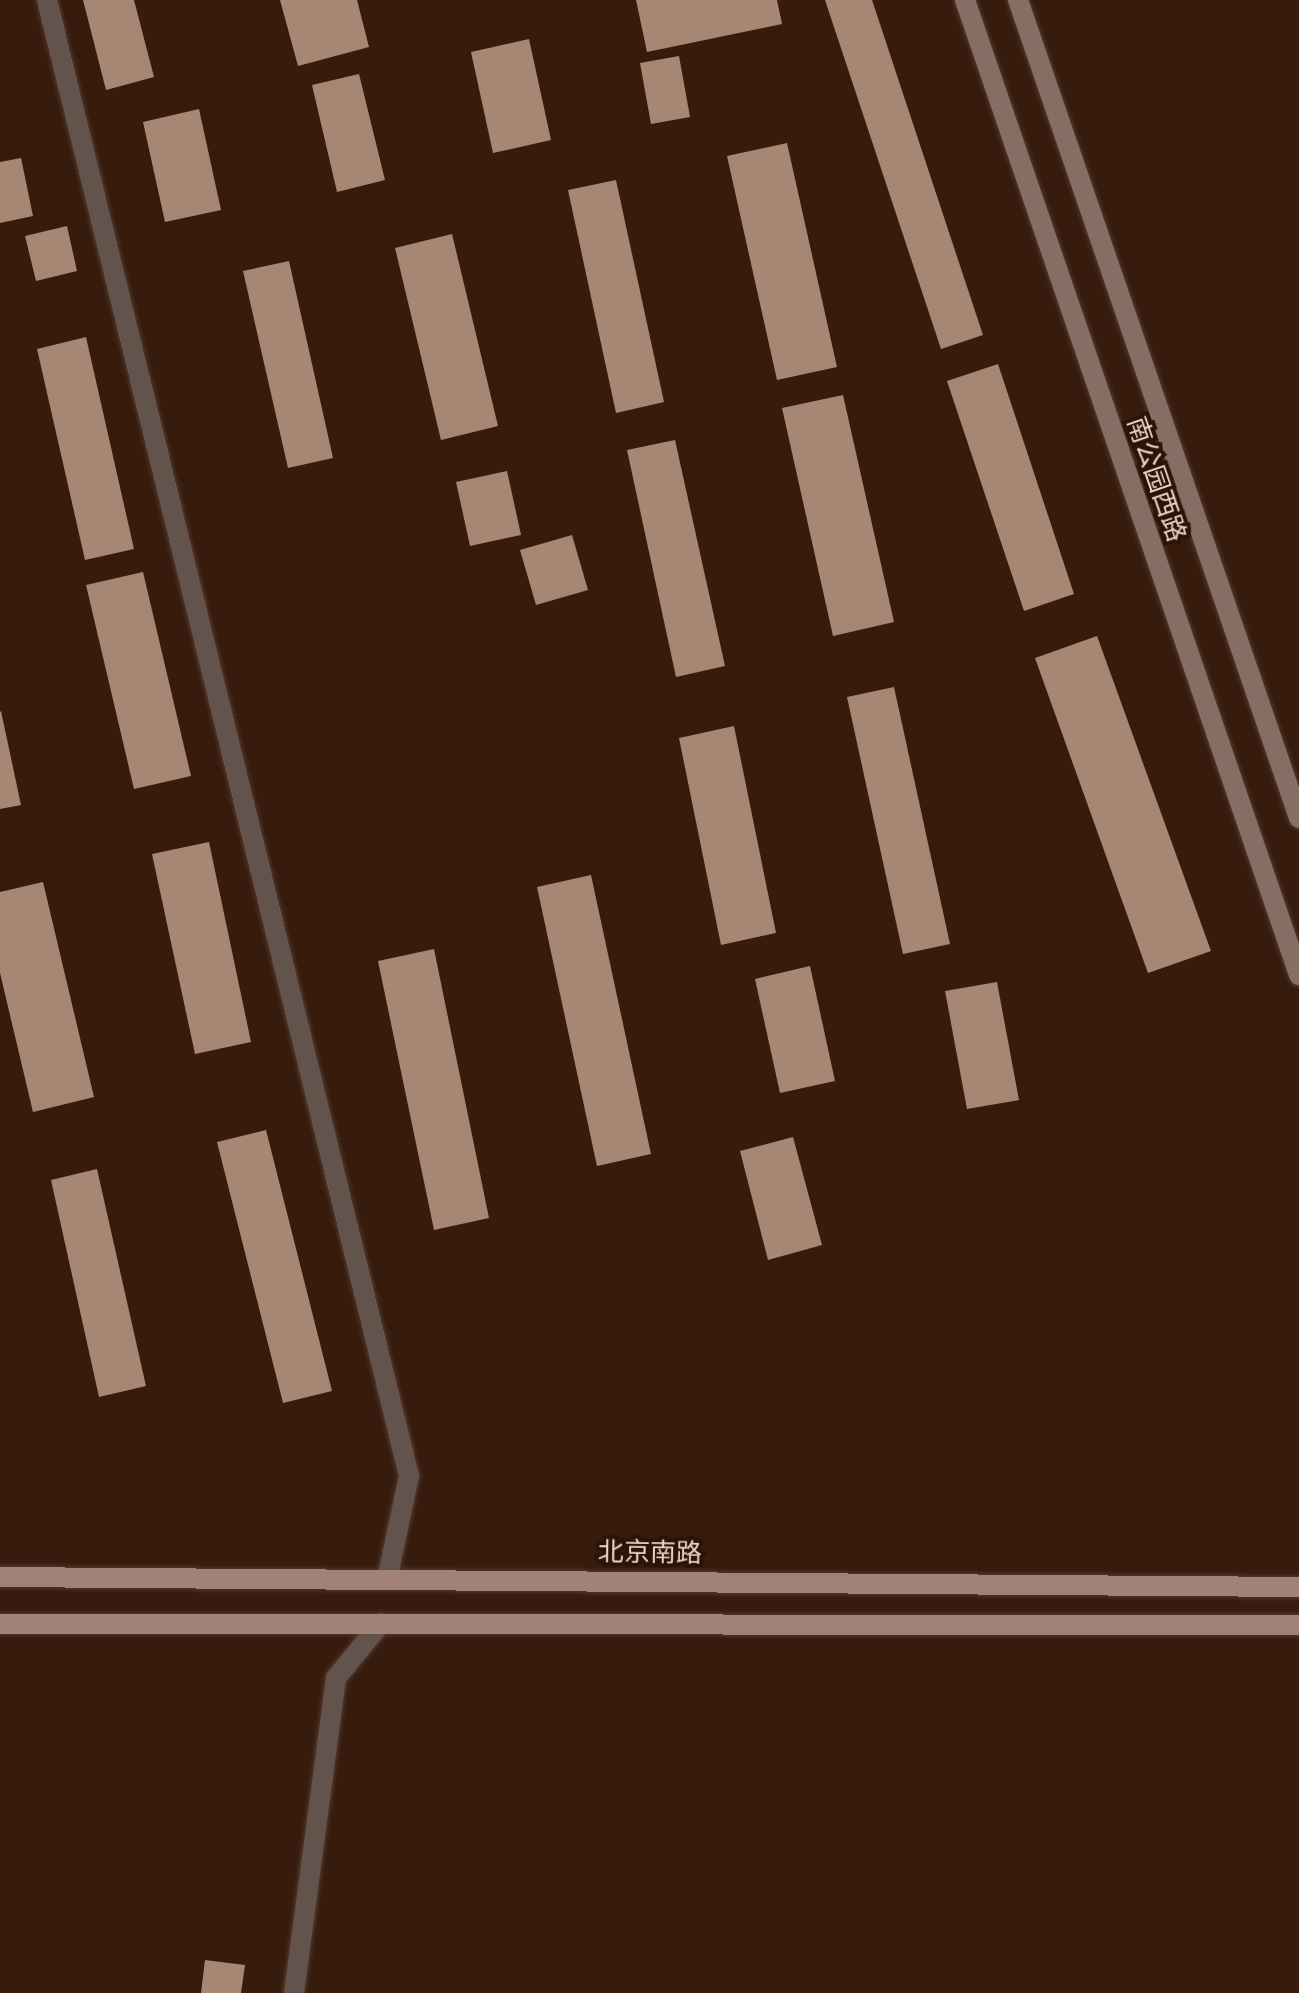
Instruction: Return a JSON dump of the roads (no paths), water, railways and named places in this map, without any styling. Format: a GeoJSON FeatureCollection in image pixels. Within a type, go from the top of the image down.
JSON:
{"type":"FeatureCollection","features":[{"type":"Feature","properties":{"kind":"main road","name":"南公园西路"},"geometry":{"type":"LineString","coordinates":[[965,0],[1299,975]]}},
{"type":"Feature","properties":{"kind":"main road","name":"南公园西路"},"geometry":{"type":"LineString","coordinates":[[1018,0],[1299,818]]}},
{"type":"Feature","properties":{"kind":"main road","name":"北京南路"},"geometry":{"type":"LineString","coordinates":[[0,1577],[388,1575],[1299,1587]]}},
{"type":"Feature","properties":{"kind":"main road"},"geometry":{"type":"LineString","coordinates":[[0,1624],[1299,1625]]}},
{"type":"Feature","properties":{"kind":"street"},"geometry":{"type":"LineString","coordinates":[[47,0],[409,1476],[388,1575]]}},
{"type":"Feature","properties":{"kind":"street"},"geometry":{"type":"LineString","coordinates":[[294,1993],[336,1678],[381,1623]]}}]}
